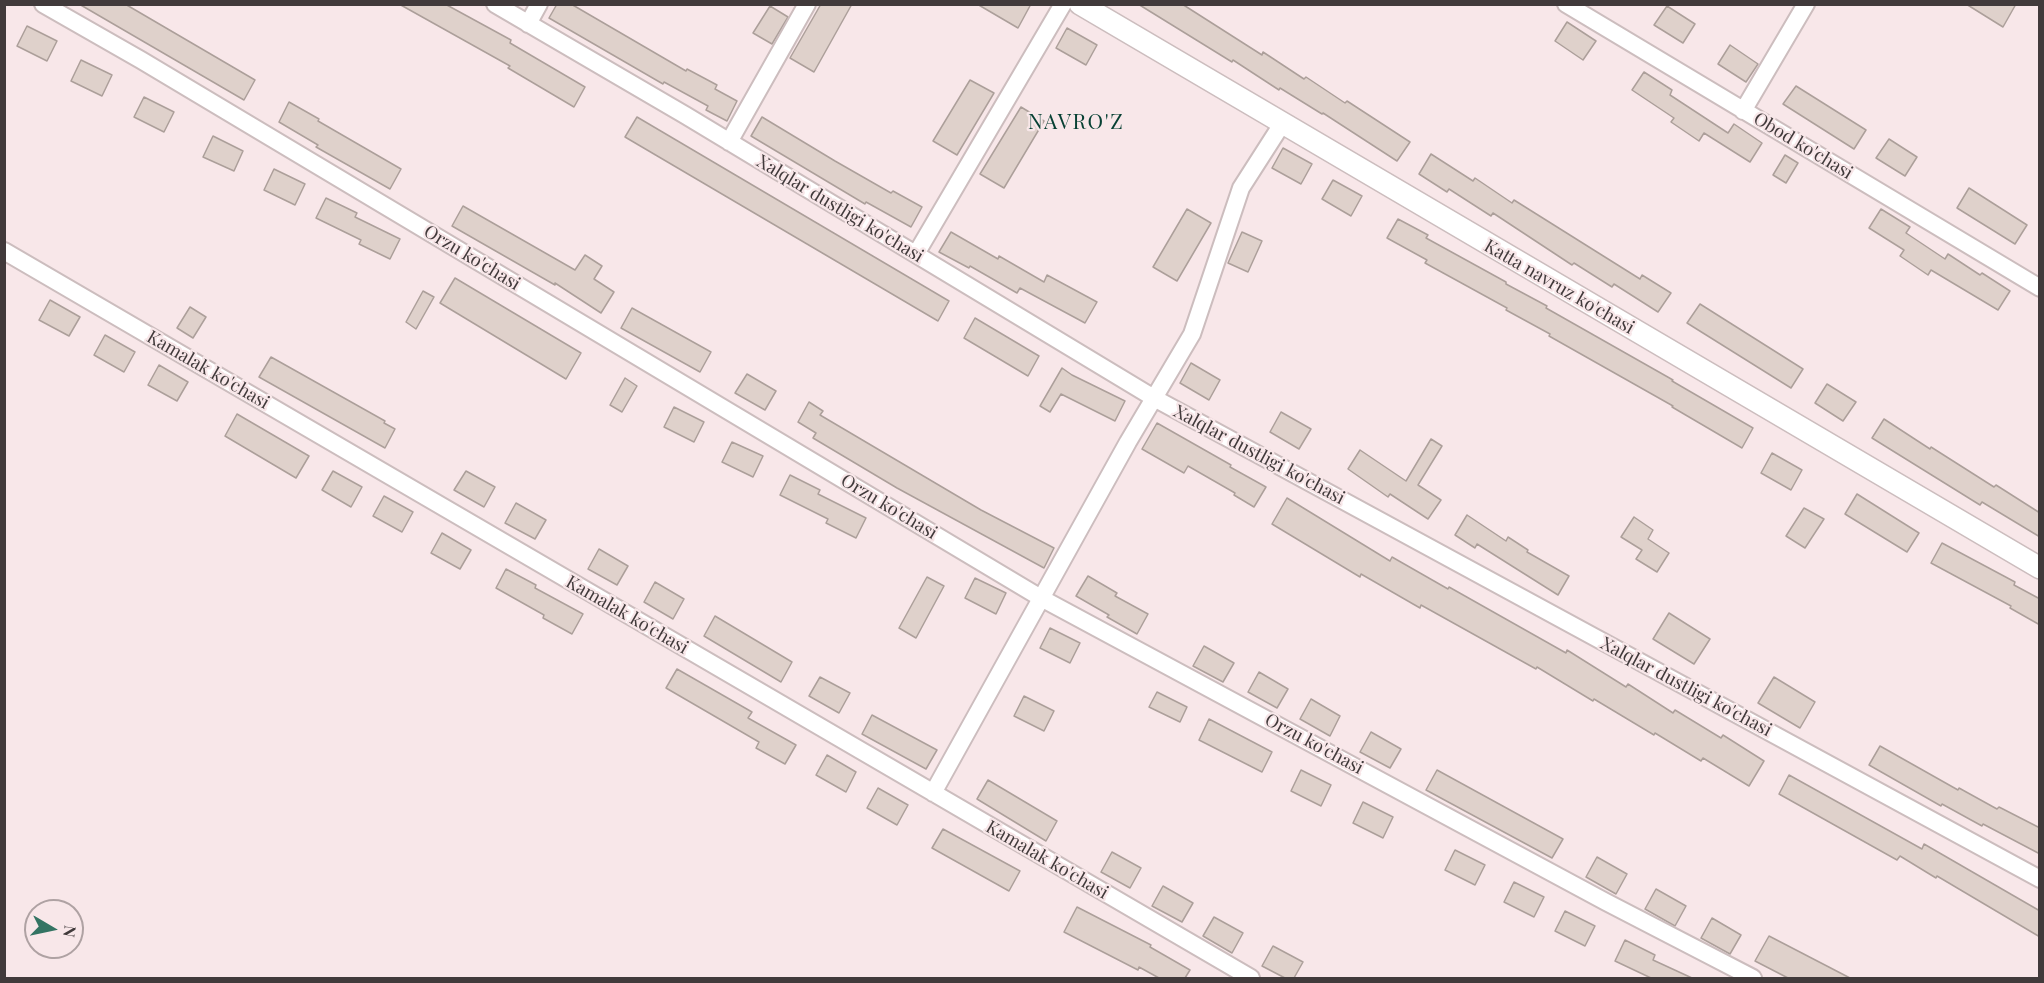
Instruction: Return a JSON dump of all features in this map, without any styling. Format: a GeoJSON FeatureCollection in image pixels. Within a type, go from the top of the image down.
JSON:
{"type":"FeatureCollection","features":[{"type":"Feature","properties":{"kind":"street","name":"Orzu ko'chasi"},"geometry":{"type":"LineString","coordinates":[[43,4],[141,60],[1041,598],[1606,902],[1753,978]]}},
{"type":"Feature","properties":{"kind":"street","name":"Xalqlar dustligi ko'chasi"},"geometry":{"type":"LineString","coordinates":[[495,4],[729,141],[1154,398],[2040,879]]}},
{"type":"Feature","properties":{"kind":"street"},"geometry":{"type":"LineString","coordinates":[[528,24],[539,4]]}},
{"type":"Feature","properties":{"kind":"street"},"geometry":{"type":"LineString","coordinates":[[729,141],[807,4]]}},
{"type":"Feature","properties":{"kind":"street"},"geometry":{"type":"LineString","coordinates":[[916,254],[1063,4]]}},
{"type":"Feature","properties":{"kind":"street","name":"Katta navruz ko'chasi"},"geometry":{"type":"LineString","coordinates":[[1080,4],[2040,568]]}},
{"type":"Feature","properties":{"kind":"street","name":"Obod ko'chasi"},"geometry":{"type":"LineString","coordinates":[[1566,4],[2040,288]]}},
{"type":"Feature","properties":{"kind":"street"},"geometry":{"type":"LineString","coordinates":[[1743,111],[1806,4]]}},
{"type":"Feature","properties":{"kind":"street"},"geometry":{"type":"LineString","coordinates":[[933,793],[1192,333],[1241,188],[1282,124]]}},
{"type":"Feature","properties":{"kind":"street","name":"Kamalak ko'chasi"},"geometry":{"type":"LineString","coordinates":[[4,251],[1251,978]]}},
{"type":"Feature","properties":{"kind":"building"},"geometry":{"type":"Polygon","coordinates":[[[79,4],[125,4],[255,80],[244,100],[79,4]]]}},
{"type":"Feature","properties":{"kind":"building"},"geometry":{"type":"Polygon","coordinates":[[[399,4],[445,4],[511,40],[510,43],[585,87],[574,107],[508,68],[510,66],[399,4]]]}},
{"type":"Feature","properties":{"kind":"building"},"geometry":{"type":"Polygon","coordinates":[[[557,4],[571,4],[686,71],[687,69],[717,85],[715,89],[737,101],[727,121],[706,110],[708,106],[664,82],[663,84],[549,18],[557,4]]]}},
{"type":"Feature","properties":{"kind":"building"},"geometry":{"type":"Polygon","coordinates":[[[821,4],[852,4],[814,72],[790,58],[821,4]]]}},
{"type":"Feature","properties":{"kind":"building"},"geometry":{"type":"Polygon","coordinates":[[[977,4],[1031,4],[1018,28],[977,4]]]}},
{"type":"Feature","properties":{"kind":"building"},"geometry":{"type":"Polygon","coordinates":[[[1138,4],[1182,4],[1262,55],[1263,52],[1345,103],[1347,101],[1410,142],[1397,161],[1323,113],[1280,88],[1279,90],[1138,4]]]}},
{"type":"Feature","properties":{"kind":"building"},"geometry":{"type":"Polygon","coordinates":[[[1966,4],[2016,4],[2003,27],[1966,4]]]}},
{"type":"Feature","properties":{"kind":"building"},"geometry":{"type":"Polygon","coordinates":[[[770,6],[788,17],[772,44],[753,33],[770,6]]]}},
{"type":"Feature","properties":{"kind":"building"},"geometry":{"type":"Polygon","coordinates":[[[1667,6],[1695,24],[1683,43],[1654,25],[1667,6]]]}},
{"type":"Feature","properties":{"kind":"building"},"geometry":{"type":"Polygon","coordinates":[[[1567,22],[1596,41],[1583,60],[1555,41],[1567,22]]]}},
{"type":"Feature","properties":{"kind":"building"},"geometry":{"type":"Polygon","coordinates":[[[27,26],[57,41],[47,61],[17,46],[27,26]]]}},
{"type":"Feature","properties":{"kind":"building"},"geometry":{"type":"Polygon","coordinates":[[[1067,28],[1097,45],[1086,65],[1056,48],[1067,28]]]}},
{"type":"Feature","properties":{"kind":"building"},"geometry":{"type":"Polygon","coordinates":[[[1730,45],[1758,64],[1746,82],[1718,64],[1730,45]]]}},
{"type":"Feature","properties":{"kind":"building"},"geometry":{"type":"Polygon","coordinates":[[[81,60],[112,75],[102,96],[71,81],[81,60]]]}},
{"type":"Feature","properties":{"kind":"building"},"geometry":{"type":"Polygon","coordinates":[[[1644,72],[1672,90],[1670,95],[1728,133],[1734,124],[1762,143],[1750,162],[1704,133],[1699,141],[1671,122],[1674,118],[1632,90],[1644,72]]]}},
{"type":"Feature","properties":{"kind":"building"},"geometry":{"type":"Polygon","coordinates":[[[970,80],[994,93],[957,155],[933,141],[970,80]]]}},
{"type":"Feature","properties":{"kind":"building"},"geometry":{"type":"Polygon","coordinates":[[[1796,86],[1866,130],[1854,149],[1783,104],[1796,86]]]}},
{"type":"Feature","properties":{"kind":"building"},"geometry":{"type":"Polygon","coordinates":[[[144,97],[174,112],[164,132],[134,117],[144,97]]]}},
{"type":"Feature","properties":{"kind":"building"},"geometry":{"type":"Polygon","coordinates":[[[289,102],[401,169],[390,189],[316,147],[318,145],[279,122],[289,102]]]}},
{"type":"Feature","properties":{"kind":"building"},"geometry":{"type":"Polygon","coordinates":[[[1021,107],[1044,121],[1004,188],[980,174],[1021,107]]]}},
{"type":"Feature","properties":{"kind":"building"},"geometry":{"type":"Polygon","coordinates":[[[637,117],[949,301],[938,321],[625,137],[637,117]]]}},
{"type":"Feature","properties":{"kind":"building"},"geometry":{"type":"Polygon","coordinates":[[[762,117],[891,193],[893,191],[922,207],[911,227],[866,202],[865,204],[751,136],[762,117]]]}},
{"type":"Feature","properties":{"kind":"building"},"geometry":{"type":"Polygon","coordinates":[[[213,136],[243,151],[234,171],[203,157],[213,136]]]}},
{"type":"Feature","properties":{"kind":"building"},"geometry":{"type":"Polygon","coordinates":[[[1889,139],[1917,157],[1905,176],[1876,158],[1889,139]]]}},
{"type":"Feature","properties":{"kind":"building"},"geometry":{"type":"Polygon","coordinates":[[[1283,148],[1312,164],[1301,184],[1272,168],[1283,148]]]}},
{"type":"Feature","properties":{"kind":"building"},"geometry":{"type":"Polygon","coordinates":[[[1431,154],[1473,181],[1475,178],[1512,203],[1514,200],[1640,279],[1642,275],[1671,293],[1658,312],[1614,284],[1612,287],[1574,263],[1572,265],[1493,213],[1491,216],[1449,189],[1447,192],[1419,174],[1431,154]]]}},
{"type":"Feature","properties":{"kind":"building"},"geometry":{"type":"Polygon","coordinates":[[[1785,155],[1798,163],[1786,183],[1773,175],[1785,155]]]}},
{"type":"Feature","properties":{"kind":"building"},"geometry":{"type":"Polygon","coordinates":[[[274,169],[305,184],[295,205],[264,190],[274,169]]]}},
{"type":"Feature","properties":{"kind":"building"},"geometry":{"type":"Polygon","coordinates":[[[1333,180],[1362,196],[1351,216],[1322,199],[1333,180]]]}},
{"type":"Feature","properties":{"kind":"building"},"geometry":{"type":"Polygon","coordinates":[[[1969,188],[2027,225],[2015,244],[1957,208],[1969,188]]]}},
{"type":"Feature","properties":{"kind":"building"},"geometry":{"type":"Polygon","coordinates":[[[326,198],[357,213],[355,217],[400,239],[390,259],[359,244],[361,240],[316,218],[326,198]]]}},
{"type":"Feature","properties":{"kind":"building"},"geometry":{"type":"Polygon","coordinates":[[[463,206],[575,270],[585,255],[602,266],[594,279],[614,292],[601,313],[555,283],[555,285],[452,226],[463,206]]]}},
{"type":"Feature","properties":{"kind":"building"},"geometry":{"type":"Polygon","coordinates":[[[1187,209],[1211,223],[1177,281],[1153,267],[1187,209]]]}},
{"type":"Feature","properties":{"kind":"building"},"geometry":{"type":"Polygon","coordinates":[[[1881,209],[1910,227],[1906,233],[1945,259],[1948,254],[2010,291],[1998,310],[1931,270],[1928,275],[1900,256],[1904,250],[1869,228],[1881,209]]]}},
{"type":"Feature","properties":{"kind":"building"},"geometry":{"type":"Polygon","coordinates":[[[1398,219],[1428,235],[1426,238],[1506,282],[1547,306],[1546,308],[1753,428],[1742,448],[1549,336],[1550,334],[1506,310],[1507,308],[1425,263],[1427,260],[1387,238],[1398,219]]]}},
{"type":"Feature","properties":{"kind":"building"},"geometry":{"type":"Polygon","coordinates":[[[951,232],[1044,282],[1047,275],[1097,302],[1085,323],[1020,288],[1017,293],[970,266],[969,268],[939,252],[951,232]]]}},
{"type":"Feature","properties":{"kind":"building"},"geometry":{"type":"Polygon","coordinates":[[[1242,232],[1262,241],[1248,272],[1228,263],[1242,232]]]}},
{"type":"Feature","properties":{"kind":"building"},"geometry":{"type":"Polygon","coordinates":[[[455,278],[581,353],[566,379],[440,303],[455,278]]]}},
{"type":"Feature","properties":{"kind":"building"},"geometry":{"type":"Polygon","coordinates":[[[423,291],[434,297],[416,329],[406,322],[423,291]]]}},
{"type":"Feature","properties":{"kind":"building"},"geometry":{"type":"Polygon","coordinates":[[[50,300],[80,317],[69,336],[39,320],[50,300]]]}},
{"type":"Feature","properties":{"kind":"building"},"geometry":{"type":"Polygon","coordinates":[[[1700,304],[1803,369],[1791,388],[1687,323],[1700,304]]]}},
{"type":"Feature","properties":{"kind":"building"},"geometry":{"type":"Polygon","coordinates":[[[190,307],[206,317],[193,338],[177,328],[190,307]]]}},
{"type":"Feature","properties":{"kind":"building"},"geometry":{"type":"Polygon","coordinates":[[[632,308],[711,352],[700,372],[621,328],[632,308]]]}},
{"type":"Feature","properties":{"kind":"building"},"geometry":{"type":"Polygon","coordinates":[[[975,318],[1039,356],[1028,376],[964,338],[975,318]]]}},
{"type":"Feature","properties":{"kind":"building"},"geometry":{"type":"Polygon","coordinates":[[[105,335],[135,352],[124,372],[94,355],[105,335]]]}},
{"type":"Feature","properties":{"kind":"building"},"geometry":{"type":"Polygon","coordinates":[[[271,357],[385,421],[384,423],[395,429],[385,448],[259,377],[271,357]]]}},
{"type":"Feature","properties":{"kind":"building"},"geometry":{"type":"Polygon","coordinates":[[[1191,363],[1220,380],[1209,400],[1180,383],[1191,363]]]}},
{"type":"Feature","properties":{"kind":"building"},"geometry":{"type":"Polygon","coordinates":[[[159,365],[188,382],[177,401],[148,385],[159,365]]]}},
{"type":"Feature","properties":{"kind":"building"},"geometry":{"type":"Polygon","coordinates":[[[1062,368],[1125,401],[1115,421],[1061,394],[1050,412],[1040,406],[1062,368]]]}},
{"type":"Feature","properties":{"kind":"building"},"geometry":{"type":"Polygon","coordinates":[[[747,374],[776,391],[765,410],[735,393],[747,374]]]}},
{"type":"Feature","properties":{"kind":"building"},"geometry":{"type":"Polygon","coordinates":[[[625,378],[637,386],[622,412],[610,405],[625,378]]]}},
{"type":"Feature","properties":{"kind":"building"},"geometry":{"type":"Polygon","coordinates":[[[1827,384],[1856,402],[1843,421],[1815,403],[1827,384]]]}},
{"type":"Feature","properties":{"kind":"building"},"geometry":{"type":"Polygon","coordinates":[[[809,402],[823,411],[820,415],[981,510],[1054,548],[1044,568],[897,488],[813,438],[816,433],[798,422],[809,402]]]}},
{"type":"Feature","properties":{"kind":"building"},"geometry":{"type":"Polygon","coordinates":[[[674,407],[704,422],[694,442],[664,427],[674,407]]]}},
{"type":"Feature","properties":{"kind":"building"},"geometry":{"type":"Polygon","coordinates":[[[1281,412],[1311,429],[1299,449],[1270,432],[1281,412]]]}},
{"type":"Feature","properties":{"kind":"building"},"geometry":{"type":"Polygon","coordinates":[[[237,414],[309,456],[296,478],[225,436],[237,414]]]}},
{"type":"Feature","properties":{"kind":"building"},"geometry":{"type":"Polygon","coordinates":[[[1884,419],[1930,449],[1931,447],[2040,513],[2040,537],[1982,502],[1980,505],[1872,438],[1884,419]]]}},
{"type":"Feature","properties":{"kind":"building"},"geometry":{"type":"Polygon","coordinates":[[[1157,423],[1266,487],[1254,507],[1234,495],[1235,493],[1188,466],[1184,473],[1142,449],[1157,423]]]}},
{"type":"Feature","properties":{"kind":"building"},"geometry":{"type":"Polygon","coordinates":[[[1431,439],[1442,446],[1418,485],[1441,500],[1428,519],[1390,494],[1388,497],[1348,469],[1360,450],[1406,481],[1431,439]]]}},
{"type":"Feature","properties":{"kind":"building"},"geometry":{"type":"Polygon","coordinates":[[[732,442],[763,456],[753,477],[722,462],[732,442]]]}},
{"type":"Feature","properties":{"kind":"building"},"geometry":{"type":"Polygon","coordinates":[[[1772,453],[1802,470],[1791,490],[1761,473],[1772,453]]]}},
{"type":"Feature","properties":{"kind":"building"},"geometry":{"type":"Polygon","coordinates":[[[333,471],[362,487],[351,507],[322,490],[333,471]]]}},
{"type":"Feature","properties":{"kind":"building"},"geometry":{"type":"Polygon","coordinates":[[[466,471],[495,487],[484,507],[454,490],[466,471]]]}},
{"type":"Feature","properties":{"kind":"building"},"geometry":{"type":"Polygon","coordinates":[[[790,475],[820,490],[818,494],[866,518],[856,538],[826,523],[828,519],[780,495],[790,475]]]}},
{"type":"Feature","properties":{"kind":"building"},"geometry":{"type":"Polygon","coordinates":[[[1857,494],[1919,533],[1907,552],[1845,514],[1857,494]]]}},
{"type":"Feature","properties":{"kind":"building"},"geometry":{"type":"Polygon","coordinates":[[[384,496],[413,512],[402,532],[373,516],[384,496]]]}},
{"type":"Feature","properties":{"kind":"building"},"geometry":{"type":"Polygon","coordinates":[[[1287,498],[1390,561],[1392,557],[1566,653],[1567,650],[1626,687],[1628,684],[1673,713],[1675,710],[1721,738],[1723,735],[1764,761],[1749,786],[1703,758],[1701,761],[1594,699],[1593,701],[1537,667],[1536,669],[1421,605],[1420,608],[1361,574],[1360,577],[1272,524],[1287,498]]]}},
{"type":"Feature","properties":{"kind":"building"},"geometry":{"type":"Polygon","coordinates":[[[516,503],[546,520],[535,539],[505,523],[516,503]]]}},
{"type":"Feature","properties":{"kind":"building"},"geometry":{"type":"Polygon","coordinates":[[[1804,508],[1824,519],[1805,548],[1786,536],[1804,508]]]}},
{"type":"Feature","properties":{"kind":"building"},"geometry":{"type":"Polygon","coordinates":[[[1467,515],[1506,541],[1508,537],[1528,550],[1527,552],[1569,576],[1558,595],[1477,544],[1475,548],[1455,535],[1467,515]]]}},
{"type":"Feature","properties":{"kind":"building"},"geometry":{"type":"Polygon","coordinates":[[[1634,517],[1653,530],[1648,539],[1669,553],[1657,572],[1636,559],[1642,550],[1621,537],[1634,517]]]}},
{"type":"Feature","properties":{"kind":"building"},"geometry":{"type":"Polygon","coordinates":[[[442,533],[471,550],[460,569],[431,553],[442,533]]]}},
{"type":"Feature","properties":{"kind":"building"},"geometry":{"type":"Polygon","coordinates":[[[1942,543],[2015,582],[2014,585],[2040,599],[2040,625],[2010,608],[2011,606],[1931,563],[1942,543]]]}},
{"type":"Feature","properties":{"kind":"building"},"geometry":{"type":"Polygon","coordinates":[[[599,549],[628,566],[617,585],[588,569],[599,549]]]}},
{"type":"Feature","properties":{"kind":"building"},"geometry":{"type":"Polygon","coordinates":[[[506,569],[583,614],[572,634],[496,588],[506,569]]]}},
{"type":"Feature","properties":{"kind":"building"},"geometry":{"type":"Polygon","coordinates":[[[1088,576],[1117,593],[1115,596],[1148,614],[1137,634],[1076,596],[1088,576]]]}},
{"type":"Feature","properties":{"kind":"building"},"geometry":{"type":"Polygon","coordinates":[[[927,577],[944,586],[916,638],[899,628],[927,577]]]}},
{"type":"Feature","properties":{"kind":"building"},"geometry":{"type":"Polygon","coordinates":[[[975,578],[1006,593],[996,614],[965,598],[975,578]]]}},
{"type":"Feature","properties":{"kind":"building"},"geometry":{"type":"Polygon","coordinates":[[[655,582],[684,599],[673,619],[644,602],[655,582]]]}},
{"type":"Feature","properties":{"kind":"building"},"geometry":{"type":"Polygon","coordinates":[[[1669,613],[1710,639],[1694,664],[1653,639],[1669,613]]]}},
{"type":"Feature","properties":{"kind":"building"},"geometry":{"type":"Polygon","coordinates":[[[715,616],[792,662],[781,682],[704,636],[715,616]]]}},
{"type":"Feature","properties":{"kind":"building"},"geometry":{"type":"Polygon","coordinates":[[[1050,628],[1080,643],[1070,663],[1040,648],[1050,628]]]}},
{"type":"Feature","properties":{"kind":"building"},"geometry":{"type":"Polygon","coordinates":[[[1204,646],[1234,663],[1223,682],[1193,666],[1204,646]]]}},
{"type":"Feature","properties":{"kind":"building"},"geometry":{"type":"Polygon","coordinates":[[[677,669],[752,712],[748,718],[796,745],[785,764],[756,748],[759,742],[666,688],[677,669]]]}},
{"type":"Feature","properties":{"kind":"building"},"geometry":{"type":"Polygon","coordinates":[[[1259,672],[1288,689],[1277,708],[1248,692],[1259,672]]]}},
{"type":"Feature","properties":{"kind":"building"},"geometry":{"type":"Polygon","coordinates":[[[820,677],[850,693],[839,713],[809,696],[820,677]]]}},
{"type":"Feature","properties":{"kind":"building"},"geometry":{"type":"Polygon","coordinates":[[[1774,677],[1815,702],[1800,728],[1758,703],[1774,677]]]}},
{"type":"Feature","properties":{"kind":"building"},"geometry":{"type":"Polygon","coordinates":[[[1157,692],[1187,707],[1180,722],[1149,707],[1157,692]]]}},
{"type":"Feature","properties":{"kind":"building"},"geometry":{"type":"Polygon","coordinates":[[[1024,696],[1054,711],[1044,731],[1014,716],[1024,696]]]}},
{"type":"Feature","properties":{"kind":"building"},"geometry":{"type":"Polygon","coordinates":[[[1311,699],[1340,716],[1330,736],[1300,719],[1311,699]]]}},
{"type":"Feature","properties":{"kind":"building"},"geometry":{"type":"Polygon","coordinates":[[[872,715],[937,750],[926,769],[862,734],[872,715]]]}},
{"type":"Feature","properties":{"kind":"building"},"geometry":{"type":"Polygon","coordinates":[[[1209,719],[1272,752],[1262,772],[1199,740],[1209,719]]]}},
{"type":"Feature","properties":{"kind":"building"},"geometry":{"type":"Polygon","coordinates":[[[1371,732],[1401,749],[1390,768],[1360,752],[1371,732]]]}},
{"type":"Feature","properties":{"kind":"building"},"geometry":{"type":"Polygon","coordinates":[[[1880,746],[1958,790],[1959,788],[1997,809],[1999,807],[2040,828],[2040,854],[1942,804],[1941,806],[1869,765],[1880,746]]]}},
{"type":"Feature","properties":{"kind":"building"},"geometry":{"type":"Polygon","coordinates":[[[827,755],[856,772],[846,792],[816,775],[827,755]]]}},
{"type":"Feature","properties":{"kind":"building"},"geometry":{"type":"Polygon","coordinates":[[[1301,770],[1331,785],[1321,806],[1291,791],[1301,770]]]}},
{"type":"Feature","properties":{"kind":"building"},"geometry":{"type":"Polygon","coordinates":[[[1437,770],[1563,839],[1552,858],[1426,790],[1437,770]]]}},
{"type":"Feature","properties":{"kind":"building"},"geometry":{"type":"Polygon","coordinates":[[[1789,775],[1922,849],[1924,844],[2040,911],[2040,937],[1937,876],[1936,878],[1900,856],[1897,860],[1779,794],[1789,775]]]}},
{"type":"Feature","properties":{"kind":"building"},"geometry":{"type":"Polygon","coordinates":[[[988,780],[1057,821],[1046,841],[977,799],[988,780]]]}},
{"type":"Feature","properties":{"kind":"building"},"geometry":{"type":"Polygon","coordinates":[[[878,788],[908,805],[897,825],[867,808],[878,788]]]}},
{"type":"Feature","properties":{"kind":"building"},"geometry":{"type":"Polygon","coordinates":[[[1363,802],[1393,817],[1383,838],[1353,823],[1363,802]]]}},
{"type":"Feature","properties":{"kind":"building"},"geometry":{"type":"Polygon","coordinates":[[[943,829],[1020,871],[1009,891],[932,848],[943,829]]]}},
{"type":"Feature","properties":{"kind":"building"},"geometry":{"type":"Polygon","coordinates":[[[1455,850],[1485,865],[1475,885],[1445,870],[1455,850]]]}},
{"type":"Feature","properties":{"kind":"building"},"geometry":{"type":"Polygon","coordinates":[[[1112,852],[1141,868],[1130,888],[1101,872],[1112,852]]]}},
{"type":"Feature","properties":{"kind":"building"},"geometry":{"type":"Polygon","coordinates":[[[1597,857],[1627,874],[1616,894],[1586,877],[1597,857]]]}},
{"type":"Feature","properties":{"kind":"building"},"geometry":{"type":"Polygon","coordinates":[[[1514,882],[1544,897],[1534,917],[1504,902],[1514,882]]]}},
{"type":"Feature","properties":{"kind":"building"},"geometry":{"type":"Polygon","coordinates":[[[1163,886],[1193,903],[1182,922],[1152,906],[1163,886]]]}},
{"type":"Feature","properties":{"kind":"building"},"geometry":{"type":"Polygon","coordinates":[[[1656,889],[1686,906],[1675,926],[1645,909],[1656,889]]]}},
{"type":"Feature","properties":{"kind":"building"},"geometry":{"type":"Polygon","coordinates":[[[1077,907],[1151,945],[1150,947],[1190,970],[1185,978],[1159,978],[1139,967],[1138,970],[1064,932],[1077,907]]]}},
{"type":"Feature","properties":{"kind":"building"},"geometry":{"type":"Polygon","coordinates":[[[1565,911],[1595,926],[1585,946],[1555,931],[1565,911]]]}},
{"type":"Feature","properties":{"kind":"building"},"geometry":{"type":"Polygon","coordinates":[[[1214,917],[1243,933],[1232,953],[1203,936],[1214,917]]]}},
{"type":"Feature","properties":{"kind":"building"},"geometry":{"type":"Polygon","coordinates":[[[1712,918],[1741,935],[1730,954],[1701,938],[1712,918]]]}},
{"type":"Feature","properties":{"kind":"building"},"geometry":{"type":"Polygon","coordinates":[[[1769,936],[1850,978],[1788,978],[1755,961],[1769,936]]]}},
{"type":"Feature","properties":{"kind":"building"},"geometry":{"type":"Polygon","coordinates":[[[1625,940],[1655,955],[1653,960],[1692,978],[1651,978],[1615,961],[1625,940]]]}},
{"type":"Feature","properties":{"kind":"building"},"geometry":{"type":"Polygon","coordinates":[[[1273,946],[1303,962],[1294,978],[1285,978],[1262,966],[1273,946]]]}},
{"type":"Feature","properties":{"kind":"district","name":"NAVRO'Z"},"geometry":{"type":"Point","coordinates":[1076,122]}}]}
